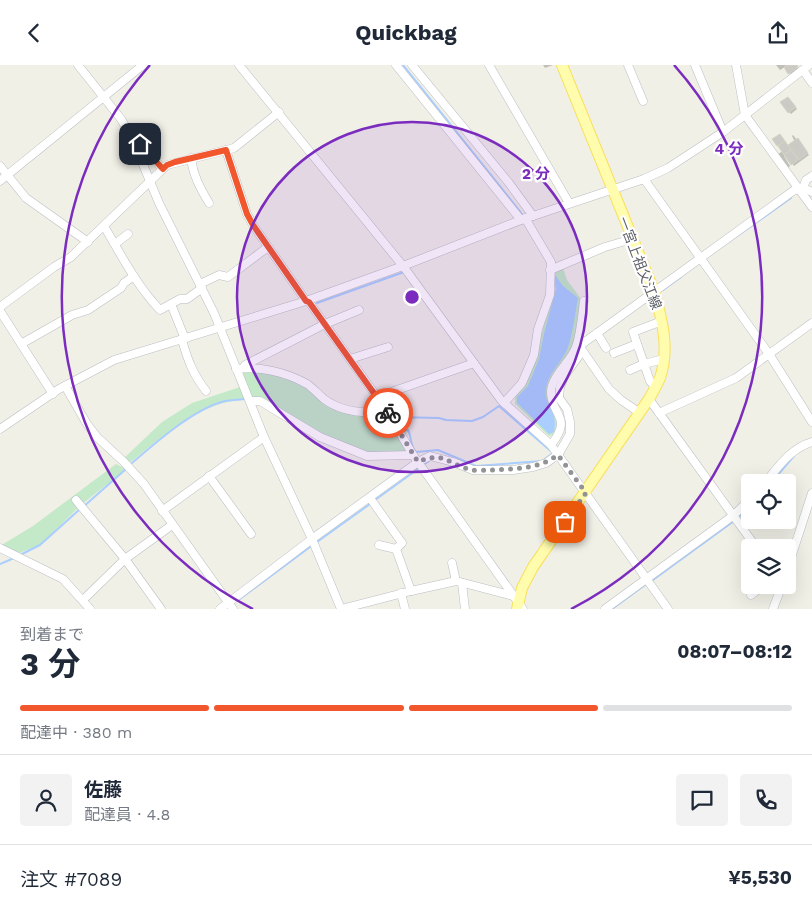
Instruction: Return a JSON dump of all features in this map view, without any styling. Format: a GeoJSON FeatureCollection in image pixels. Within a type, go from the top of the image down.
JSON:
{"type":"FeatureCollection","features":[{"type":"Feature","properties":{"kind":"main road","name":"一宮上祖父江線"},"geometry":{"type":"LineString","coordinates":[[518,604],[522,588],[533,567],[586,493],[649,399],[660,378],[665,350],[662,321],[654,291],[562,65]]}},
{"type":"Feature","properties":{"kind":"street"},"geometry":{"type":"LineString","coordinates":[[78,65],[121,119],[129,132],[159,203],[220,328],[264,437],[312,539],[341,609],[401,593],[459,582],[518,604]]}},
{"type":"Feature","properties":{"kind":"street"},"geometry":{"type":"LineString","coordinates":[[0,181],[143,65]]}},
{"type":"Feature","properties":{"kind":"street"},"geometry":{"type":"LineString","coordinates":[[239,65],[403,266],[504,403],[551,445],[668,609]]}},
{"type":"Feature","properties":{"kind":"street"},"geometry":{"type":"LineString","coordinates":[[396,65],[526,218]]}},
{"type":"Feature","properties":{"kind":"street"},"geometry":{"type":"LineString","coordinates":[[412,65],[526,218],[551,262],[550,295],[538,329],[534,355],[522,383],[504,403]]}},
{"type":"Feature","properties":{"kind":"street"},"geometry":{"type":"LineString","coordinates":[[489,65],[569,203]]}},
{"type":"Feature","properties":{"kind":"street"},"geometry":{"type":"LineString","coordinates":[[628,65],[643,101]]}},
{"type":"Feature","properties":{"kind":"street"},"geometry":{"type":"LineString","coordinates":[[695,65],[723,132]]}},
{"type":"Feature","properties":{"kind":"street"},"geometry":{"type":"LineString","coordinates":[[736,65],[745,115],[801,188],[812,207]]}},
{"type":"Feature","properties":{"kind":"street"},"geometry":{"type":"LineString","coordinates":[[0,429],[65,386],[114,360],[306,301],[526,218],[644,179],[668,168],[723,132],[806,67],[812,83]]}},
{"type":"Feature","properties":{"kind":"street"},"geometry":{"type":"LineString","coordinates":[[0,307],[54,267],[71,257],[167,165],[234,148],[279,112]]}},
{"type":"Feature","properties":{"kind":"street"},"geometry":{"type":"LineString","coordinates":[[129,132],[163,169]]}},
{"type":"Feature","properties":{"kind":"street"},"geometry":{"type":"LineString","coordinates":[[226,150],[247,214],[268,247],[306,301],[309,302],[325,323],[387,411],[413,455],[518,604]]}},
{"type":"Feature","properties":{"kind":"street"},"geometry":{"type":"LineString","coordinates":[[191,158],[192,170],[196,181],[209,203]]}},
{"type":"Feature","properties":{"kind":"street"},"geometry":{"type":"LineString","coordinates":[[0,166],[26,199],[88,242]]}},
{"type":"Feature","properties":{"kind":"street"},"geometry":{"type":"LineString","coordinates":[[551,445],[559,435],[561,426],[560,415],[553,401],[551,390],[575,349],[699,258],[801,188],[812,177]]}},
{"type":"Feature","properties":{"kind":"street"},"geometry":{"type":"LineString","coordinates":[[644,179],[769,354],[812,422]]}},
{"type":"Feature","properties":{"kind":"street"},"geometry":{"type":"LineString","coordinates":[[801,188],[812,192]]}},
{"type":"Feature","properties":{"kind":"street"},"geometry":{"type":"LineString","coordinates":[[104,226],[146,294],[160,310],[180,299],[187,299],[201,286],[219,275],[228,277],[268,247]]}},
{"type":"Feature","properties":{"kind":"street"},"geometry":{"type":"LineString","coordinates":[[115,244],[128,234]]}},
{"type":"Feature","properties":{"kind":"street"},"geometry":{"type":"LineString","coordinates":[[550,270],[605,247],[632,239]]}},
{"type":"Feature","properties":{"kind":"street"},"geometry":{"type":"LineString","coordinates":[[21,344],[72,315],[88,311],[121,288],[124,283],[134,276]]}},
{"type":"Feature","properties":{"kind":"street"},"geometry":{"type":"LineString","coordinates":[[220,609],[231,606],[312,539],[418,462],[430,456],[473,470],[513,470],[546,463],[558,455],[570,434],[567,409],[559,398],[560,387],[565,375],[578,357],[584,301]]}},
{"type":"Feature","properties":{"kind":"street"},"geometry":{"type":"LineString","coordinates":[[171,304],[184,339],[188,363],[206,391]]}},
{"type":"Feature","properties":{"kind":"street"},"geometry":{"type":"LineString","coordinates":[[236,369],[325,323],[359,310]]}},
{"type":"Feature","properties":{"kind":"street"},"geometry":{"type":"LineString","coordinates":[[0,311],[52,394]]}},
{"type":"Feature","properties":{"kind":"street"},"geometry":{"type":"LineString","coordinates":[[655,387],[650,381],[633,332],[662,321]]}},
{"type":"Feature","properties":{"kind":"street"},"geometry":{"type":"LineString","coordinates":[[660,413],[736,378],[812,323]]}},
{"type":"Feature","properties":{"kind":"street"},"geometry":{"type":"LineString","coordinates":[[597,333],[606,348]]}},
{"type":"Feature","properties":{"kind":"street"},"geometry":{"type":"LineString","coordinates":[[614,353],[637,344]]}},
{"type":"Feature","properties":{"kind":"street"},"geometry":{"type":"LineString","coordinates":[[579,345],[608,389],[621,401],[640,413]]}},
{"type":"Feature","properties":{"kind":"street"},"geometry":{"type":"LineString","coordinates":[[350,359],[388,347]]}},
{"type":"Feature","properties":{"kind":"street"},"geometry":{"type":"LineString","coordinates":[[630,370],[664,359]]}},
{"type":"Feature","properties":{"kind":"street"},"geometry":{"type":"LineString","coordinates":[[377,397],[474,363]]}},
{"type":"Feature","properties":{"kind":"street"},"geometry":{"type":"LineString","coordinates":[[236,369],[252,367],[269,370],[295,379],[309,385],[326,401],[355,412],[369,414],[387,411]]}},
{"type":"Feature","properties":{"kind":"street"},"geometry":{"type":"LineString","coordinates":[[65,386],[87,424],[97,437],[144,484],[231,606]]}},
{"type":"Feature","properties":{"kind":"street"},"geometry":{"type":"LineString","coordinates":[[649,399],[750,539]]}},
{"type":"Feature","properties":{"kind":"street"},"geometry":{"type":"LineString","coordinates":[[250,401],[260,401],[320,437],[367,456],[413,455]]}},
{"type":"Feature","properties":{"kind":"street"},"geometry":{"type":"LineString","coordinates":[[162,511],[264,437]]}},
{"type":"Feature","properties":{"kind":"street"},"geometry":{"type":"LineString","coordinates":[[773,474],[798,447],[812,442]]}},
{"type":"Feature","properties":{"kind":"street"},"geometry":{"type":"LineString","coordinates":[[209,476],[251,534]]}},
{"type":"Feature","properties":{"kind":"street"},"geometry":{"type":"LineString","coordinates":[[796,542],[812,493]]}},
{"type":"Feature","properties":{"kind":"street"},"geometry":{"type":"LineString","coordinates":[[370,498],[402,543],[396,549]]}},
{"type":"Feature","properties":{"kind":"street"},"geometry":{"type":"LineString","coordinates":[[76,501],[126,559],[161,609]]}},
{"type":"Feature","properties":{"kind":"street"},"geometry":{"type":"LineString","coordinates":[[605,609],[741,508]]}},
{"type":"Feature","properties":{"kind":"street"},"geometry":{"type":"LineString","coordinates":[[83,600],[126,559],[172,525]]}},
{"type":"Feature","properties":{"kind":"street"},"geometry":{"type":"LineString","coordinates":[[379,545],[396,549]]}},
{"type":"Feature","properties":{"kind":"street"},"geometry":{"type":"LineString","coordinates":[[0,548],[63,579],[90,609]]}},
{"type":"Feature","properties":{"kind":"street"},"geometry":{"type":"LineString","coordinates":[[396,549],[411,591]]}},
{"type":"Feature","properties":{"kind":"street"},"geometry":{"type":"LineString","coordinates":[[452,563],[459,582],[465,609]]}},
{"type":"Feature","properties":{"kind":"street"},"geometry":{"type":"LineString","coordinates":[[401,593],[405,609]]}},
{"type":"Feature","properties":{"kind":"street"},"geometry":{"type":"LineString","coordinates":[[774,609],[780,594]]}},
{"type":"Feature","properties":{"kind":"green space"},"geometry":{"type":"Polygon","coordinates":[[[563,268],[567,280],[581,299],[573,348],[552,379],[558,416],[557,434],[549,436],[515,404],[515,397],[527,379],[535,360],[555,292],[552,274],[563,268]]]}},
{"type":"Feature","properties":{"kind":"green space"},"geometry":{"type":"Polygon","coordinates":[[[236,369],[287,376],[341,408],[387,411],[413,455],[375,457],[320,437],[248,398],[222,403],[202,411],[168,432],[127,465],[122,460],[162,422],[192,403],[243,386],[236,369]]]}},
{"type":"Feature","properties":{"kind":"green space"},"geometry":{"type":"Polygon","coordinates":[[[116,464],[126,469],[81,505],[40,545],[14,555],[0,546],[33,526],[116,464]]]}},
{"type":"Feature","properties":{"kind":"water"},"geometry":{"type":"Polygon","coordinates":[[[553,275],[578,298],[568,347],[547,383],[546,394],[555,424],[554,432],[549,434],[517,403],[517,397],[528,386],[539,359],[556,289],[553,275]]]}},
{"type":"Feature","properties":{"kind":"building"},"geometry":{"type":"Polygon","coordinates":[[[787,65],[797,65],[798,67],[788,74],[784,67],[787,65]]]}},
{"type":"Feature","properties":{"kind":"building"},"geometry":{"type":"Polygon","coordinates":[[[788,97],[796,107],[788,113],[780,102],[788,97]]]}},
{"type":"Feature","properties":{"kind":"building"},"geometry":{"type":"Polygon","coordinates":[[[780,134],[785,141],[777,146],[772,139],[780,134]]]}},
{"type":"Feature","properties":{"kind":"building"},"geometry":{"type":"Polygon","coordinates":[[[798,138],[808,153],[799,160],[788,145],[798,138]]]}},
{"type":"Feature","properties":{"kind":"building"},"geometry":{"type":"Polygon","coordinates":[[[785,141],[791,150],[784,155],[778,146],[785,141]]]}},
{"type":"Feature","properties":{"kind":"building"},"geometry":{"type":"Polygon","coordinates":[[[791,150],[798,160],[791,165],[784,155],[791,150]]]}},
{"type":"Feature","properties":{"kind":"waterway"},"geometry":{"type":"LineString","coordinates":[[403,65],[522,214]]}},
{"type":"Feature","properties":{"kind":"waterway"},"geometry":{"type":"LineString","coordinates":[[720,248],[791,198]]}},
{"type":"Feature","properties":{"kind":"waterway"},"geometry":{"type":"LineString","coordinates":[[317,303],[404,272]]}},
{"type":"Feature","properties":{"kind":"waterway"},"geometry":{"type":"LineString","coordinates":[[663,290],[681,277]]}},
{"type":"Feature","properties":{"kind":"waterway"},"geometry":{"type":"LineString","coordinates":[[132,463],[188,418],[213,405],[225,401],[244,399]]}},
{"type":"Feature","properties":{"kind":"waterway"},"geometry":{"type":"LineString","coordinates":[[499,406],[553,453],[542,461],[476,466],[438,450],[416,452],[408,430],[403,431],[394,417],[472,421],[483,417],[499,406]]}},
{"type":"Feature","properties":{"kind":"waterway"},"geometry":{"type":"LineString","coordinates":[[779,474],[794,456]]}},
{"type":"Feature","properties":{"kind":"waterway"},"geometry":{"type":"LineString","coordinates":[[423,465],[429,461]]}},
{"type":"Feature","properties":{"kind":"waterway"},"geometry":{"type":"LineString","coordinates":[[83,507],[126,469]]}},
{"type":"Feature","properties":{"kind":"waterway"},"geometry":{"type":"LineString","coordinates":[[375,500],[418,469]]}},
{"type":"Feature","properties":{"kind":"waterway"},"geometry":{"type":"LineString","coordinates":[[317,542],[370,504]]}},
{"type":"Feature","properties":{"kind":"waterway"},"geometry":{"type":"LineString","coordinates":[[22,554],[40,545],[80,509]]}},
{"type":"Feature","properties":{"kind":"waterway"},"geometry":{"type":"LineString","coordinates":[[653,580],[734,521]]}},
{"type":"Feature","properties":{"kind":"waterway"},"geometry":{"type":"LineString","coordinates":[[237,601],[310,547]]}},
{"type":"Feature","properties":{"kind":"waterway"},"geometry":{"type":"LineString","coordinates":[[0,564],[14,558]]}},
{"type":"Feature","properties":{"kind":"waterway"},"geometry":{"type":"LineString","coordinates":[[612,609],[645,585]]}},
{"type":"Feature","properties":{"kind":"way so far"},"geometry":{"type":"LineString","coordinates":[[388,413],[418,462],[430,456],[473,470],[513,470],[546,463],[558,455],[586,493],[565,522]]}},
{"type":"Feature","properties":{"kind":"route"},"geometry":{"type":"LineString","coordinates":[[140,144],[163,169],[175,162],[226,150],[247,214],[253,225],[388,413]]}}]}
